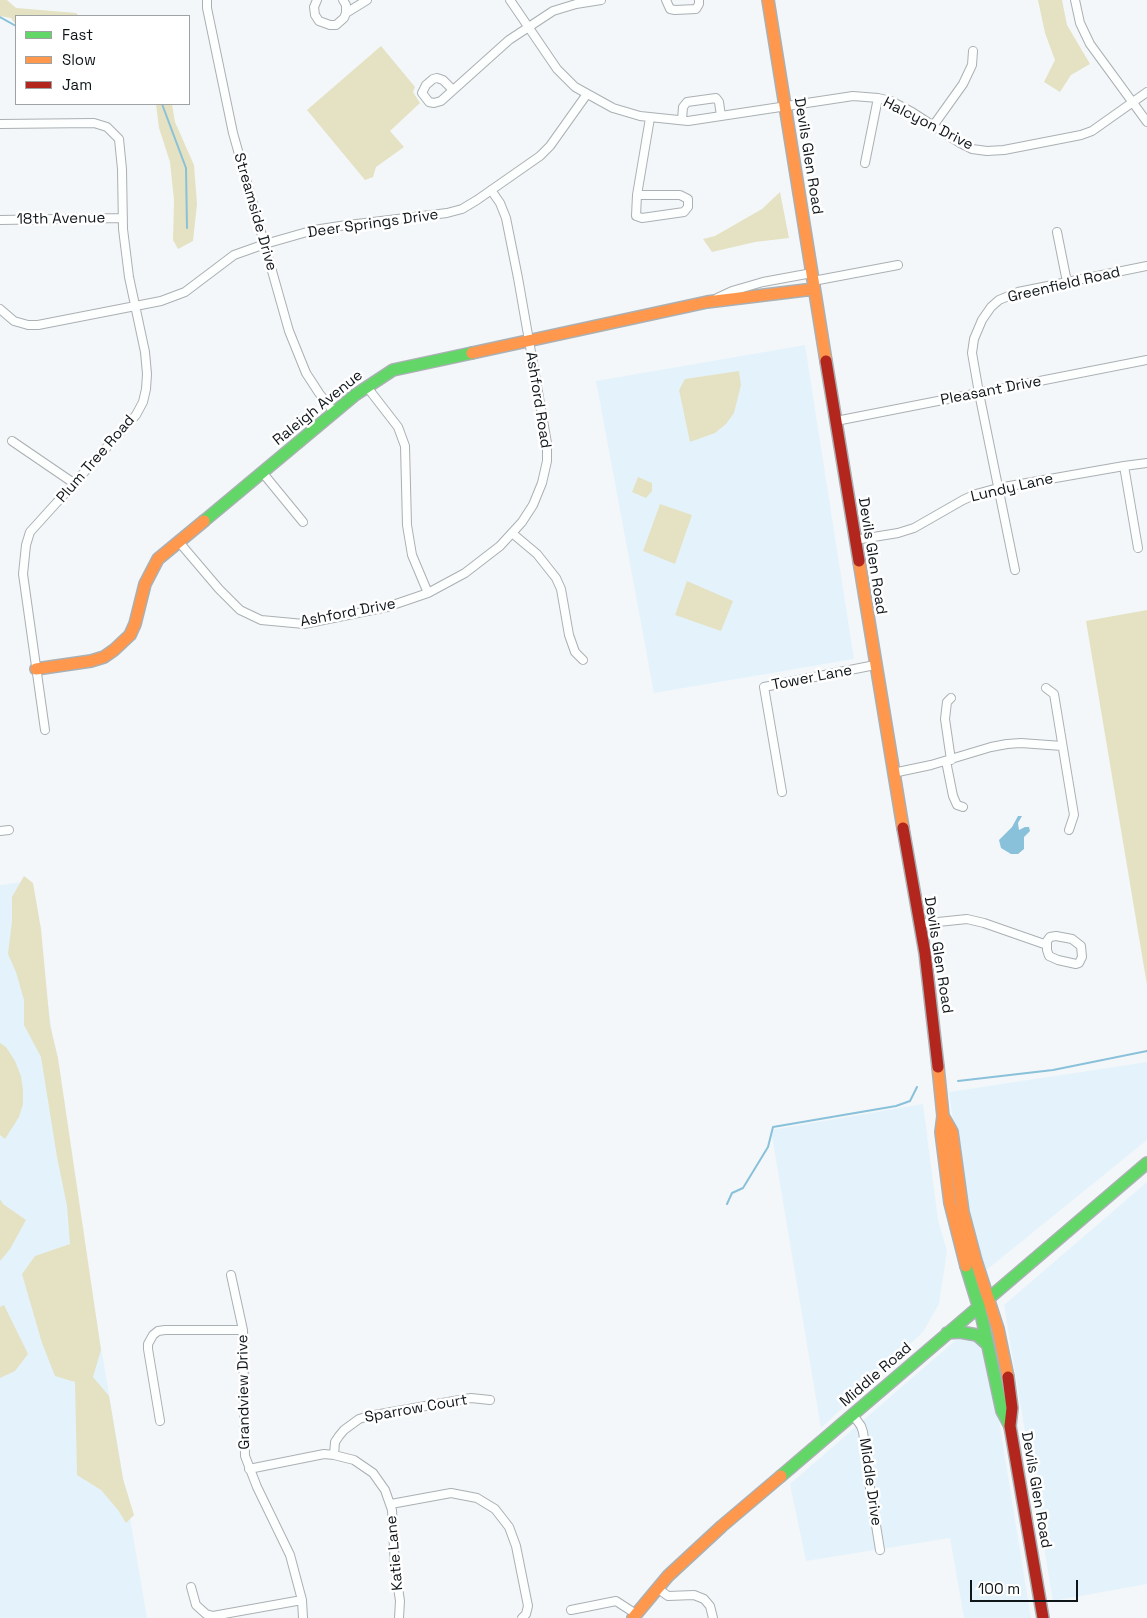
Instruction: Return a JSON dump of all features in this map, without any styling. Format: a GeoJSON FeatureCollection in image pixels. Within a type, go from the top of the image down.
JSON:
{"type":"FeatureCollection","features":[{"type":"Feature","properties":{"kind":"main road","name":"Devils Glen Road"},"geometry":{"type":"LineString","coordinates":[[768,0],[875,665],[932,1001],[943,1116],[941,1132],[950,1203],[988,1345],[1002,1410],[1010,1426]]}},
{"type":"Feature","properties":{"kind":"main road","name":"Raleigh Avenue"},"geometry":{"type":"LineString","coordinates":[[36,669],[90,661],[104,656],[122,644],[130,635],[135,624],[145,584],[158,559],[334,412],[393,370],[813,281]]}},
{"type":"Feature","properties":{"kind":"main road","name":"Devils Glen Road"},"geometry":{"type":"LineString","coordinates":[[943,1116],[952,1132],[963,1212],[998,1329],[1007,1370],[1012,1408],[1010,1426],[1043,1618]]}},
{"type":"Feature","properties":{"kind":"main road","name":"Middle Road"},"geometry":{"type":"LineString","coordinates":[[634,1616],[675,1569],[722,1526],[1147,1163]]}},
{"type":"Feature","properties":{"kind":"main road"},"geometry":{"type":"LineString","coordinates":[[947,1333],[960,1332],[977,1335],[988,1345]]}},
{"type":"Feature","properties":{"kind":"street","name":"Streamside Drive"},"geometry":{"type":"LineString","coordinates":[[207,0],[207,8],[233,133],[289,331],[306,373],[334,412]]}},
{"type":"Feature","properties":{"kind":"street"},"geometry":{"type":"LineString","coordinates":[[317,0],[314,7],[315,15],[319,21],[326,25],[340,22],[346,13],[367,0]]}},
{"type":"Feature","properties":{"kind":"street"},"geometry":{"type":"LineString","coordinates":[[343,0],[346,6],[346,13]]}},
{"type":"Feature","properties":{"kind":"street","name":"Halcyon Drive"},"geometry":{"type":"LineString","coordinates":[[510,0],[557,69],[575,87],[613,108],[650,118],[682,120],[853,96],[878,98],[891,100],[960,144],[972,149],[987,151],[1004,150],[1082,135],[1092,131],[1147,92]]}},
{"type":"Feature","properties":{"kind":"street"},"geometry":{"type":"LineString","coordinates":[[452,90],[509,40],[553,11],[576,4],[601,0]]}},
{"type":"Feature","properties":{"kind":"street"},"geometry":{"type":"LineString","coordinates":[[666,0],[670,9],[675,10],[696,9],[699,0]]}},
{"type":"Feature","properties":{"kind":"street"},"geometry":{"type":"LineString","coordinates":[[1076,0],[1080,23],[1090,44],[1147,122]]}},
{"type":"Feature","properties":{"kind":"street"},"geometry":{"type":"LineString","coordinates":[[933,126],[963,84],[972,65],[973,51]]}},
{"type":"Feature","properties":{"kind":"street","name":"Deer Springs Drive"},"geometry":{"type":"LineString","coordinates":[[0,309],[14,321],[28,325],[42,324],[161,301],[185,292],[234,255],[265,244],[314,230],[447,213],[462,209],[540,156],[550,146],[587,94]]}},
{"type":"Feature","properties":{"kind":"street"},"geometry":{"type":"LineString","coordinates":[[682,120],[683,107],[687,102],[716,98],[719,102],[721,116]]}},
{"type":"Feature","properties":{"kind":"street"},"geometry":{"type":"LineString","coordinates":[[865,163],[878,98]]}},
{"type":"Feature","properties":{"kind":"street"},"geometry":{"type":"LineString","coordinates":[[637,195],[680,195],[688,199],[688,207],[684,212],[642,218],[636,216],[637,195],[650,118]]}},
{"type":"Feature","properties":{"kind":"street","name":"Plum Tree Road"},"geometry":{"type":"LineString","coordinates":[[0,124],[94,123],[107,126],[118,139],[123,218],[130,277],[145,352],[146,389],[143,402],[136,416],[30,532],[26,544],[23,574],[45,730]]}},
{"type":"Feature","properties":{"kind":"street","name":"Ashford Road"},"geometry":{"type":"LineString","coordinates":[[428,594],[465,573],[500,546],[512,533],[533,505],[542,483],[547,461],[547,443],[539,390],[528,342],[506,218],[500,203],[491,190]]}},
{"type":"Feature","properties":{"kind":"street","name":"18th Avenue"},"geometry":{"type":"LineString","coordinates":[[0,220],[123,218]]}},
{"type":"Feature","properties":{"kind":"street"},"geometry":{"type":"LineString","coordinates":[[1058,232],[1066,282]]}},
{"type":"Feature","properties":{"kind":"street"},"geometry":{"type":"LineString","coordinates":[[813,281],[898,265]]}},
{"type":"Feature","properties":{"kind":"street","name":"Greenfield Road"},"geometry":{"type":"LineString","coordinates":[[1014,570],[972,352],[982,320],[991,307],[999,300],[1018,292],[1147,266]]}},
{"type":"Feature","properties":{"kind":"street","name":"Raleigh Avenue"},"geometry":{"type":"LineString","coordinates":[[707,302],[732,291],[763,282],[813,281]]}},
{"type":"Feature","properties":{"kind":"street","name":"Pleasant Drive"},"geometry":{"type":"LineString","coordinates":[[836,422],[1147,360]]}},
{"type":"Feature","properties":{"kind":"street"},"geometry":{"type":"LineString","coordinates":[[367,387],[398,427],[405,446],[407,525],[412,555],[428,594]]}},
{"type":"Feature","properties":{"kind":"street"},"geometry":{"type":"LineString","coordinates":[[12,441],[74,484]]}},
{"type":"Feature","properties":{"kind":"street","name":"Lundy Lane"},"geometry":{"type":"LineString","coordinates":[[855,540],[898,533],[914,528],[963,500],[998,488],[1147,463]]}},
{"type":"Feature","properties":{"kind":"street"},"geometry":{"type":"LineString","coordinates":[[1124,466],[1138,548]]}},
{"type":"Feature","properties":{"kind":"street"},"geometry":{"type":"LineString","coordinates":[[262,472],[303,522]]}},
{"type":"Feature","properties":{"kind":"street"},"geometry":{"type":"LineString","coordinates":[[512,533],[537,554],[556,578],[569,635],[575,652],[583,660]]}},
{"type":"Feature","properties":{"kind":"street","name":"Ashford Drive"},"geometry":{"type":"LineString","coordinates":[[179,542],[219,589],[240,610],[261,620],[304,624],[388,607],[428,594]]}},
{"type":"Feature","properties":{"kind":"street","name":"Tower Lane"},"geometry":{"type":"LineString","coordinates":[[782,792],[764,688],[875,665]]}},
{"type":"Feature","properties":{"kind":"street"},"geometry":{"type":"LineString","coordinates":[[1046,688],[1054,694],[1074,815],[1069,830]]}},
{"type":"Feature","properties":{"kind":"street"},"geometry":{"type":"LineString","coordinates":[[950,698],[946,702],[944,719],[948,760],[954,796],[957,805],[963,807]]}},
{"type":"Feature","properties":{"kind":"street"},"geometry":{"type":"LineString","coordinates":[[893,774],[1007,744],[1021,743],[1062,746]]}},
{"type":"Feature","properties":{"kind":"street"},"geometry":{"type":"LineString","coordinates":[[0,831],[9,830]]}},
{"type":"Feature","properties":{"kind":"street"},"geometry":{"type":"LineString","coordinates":[[919,924],[967,919],[1047,945]]}},
{"type":"Feature","properties":{"kind":"street"},"geometry":{"type":"LineString","coordinates":[[1050,937],[1072,939],[1081,946],[1082,957],[1079,963],[1076,964],[1058,960],[1049,956],[1047,945],[1050,937]]}},
{"type":"Feature","properties":{"kind":"street","name":"Grandview Drive"},"geometry":{"type":"LineString","coordinates":[[231,1275],[243,1330],[243,1447],[249,1469],[293,1564],[302,1600],[303,1618]]}},
{"type":"Feature","properties":{"kind":"street"},"geometry":{"type":"LineString","coordinates":[[160,1421],[148,1350],[148,1344],[153,1335],[165,1330],[243,1330]]}},
{"type":"Feature","properties":{"kind":"street","name":"Sparrow Court"},"geometry":{"type":"LineString","coordinates":[[334,1455],[335,1442],[339,1436],[359,1419],[471,1398],[490,1400]]}},
{"type":"Feature","properties":{"kind":"street","name":"Middle Drive"},"geometry":{"type":"LineString","coordinates":[[853,1415],[863,1432],[880,1550]]}},
{"type":"Feature","properties":{"kind":"street","name":"Katie Lane"},"geometry":{"type":"LineString","coordinates":[[249,1469],[317,1455],[334,1455],[354,1460],[373,1473],[385,1490],[390,1504],[400,1601],[399,1618]]}},
{"type":"Feature","properties":{"kind":"street"},"geometry":{"type":"LineString","coordinates":[[390,1504],[451,1493],[465,1494],[477,1498],[495,1509],[509,1526],[516,1546],[528,1606],[526,1614],[522,1618]]}},
{"type":"Feature","properties":{"kind":"street"},"geometry":{"type":"LineString","coordinates":[[191,1587],[196,1606],[212,1616],[302,1600]]}},
{"type":"Feature","properties":{"kind":"street"},"geometry":{"type":"LineString","coordinates":[[657,1588],[668,1596],[694,1595],[704,1599],[710,1606],[713,1618]]}},
{"type":"Feature","properties":{"kind":"street"},"geometry":{"type":"LineString","coordinates":[[571,1610],[616,1601],[634,1616]]}},
{"type":"Feature","properties":{"kind":"shaded area"},"geometry":{"type":"Polygon","coordinates":[[[0,0],[7,0],[16,8],[76,13],[78,15],[15,15],[15,24],[11,18],[0,16],[0,0]]]}},
{"type":"Feature","properties":{"kind":"shaded area"},"geometry":{"type":"Polygon","coordinates":[[[1038,0],[1062,0],[1067,25],[1090,64],[1071,75],[1060,92],[1044,82],[1055,60],[1045,33],[1038,0]]]}},
{"type":"Feature","properties":{"kind":"shaded area"},"geometry":{"type":"Polygon","coordinates":[[[381,46],[415,87],[413,92],[420,103],[390,131],[404,147],[376,167],[373,177],[365,180],[307,110],[381,46]]]}},
{"type":"Feature","properties":{"kind":"shaded area"},"geometry":{"type":"Polygon","coordinates":[[[156,105],[172,105],[175,122],[194,165],[197,204],[193,241],[178,249],[173,240],[174,200],[170,162],[159,128],[156,105]]]}},
{"type":"Feature","properties":{"kind":"shaded area"},"geometry":{"type":"Polygon","coordinates":[[[780,192],[789,238],[755,242],[712,252],[703,239],[715,236],[762,209],[780,192]]]}},
{"type":"Feature","properties":{"kind":"shaded area"},"geometry":{"type":"Polygon","coordinates":[[[805,345],[854,659],[654,693],[596,381],[805,345]]]}},
{"type":"Feature","properties":{"kind":"shaded area"},"geometry":{"type":"Polygon","coordinates":[[[739,371],[741,385],[734,413],[726,424],[715,433],[690,442],[679,390],[685,379],[739,371]]]}},
{"type":"Feature","properties":{"kind":"shaded area"},"geometry":{"type":"Polygon","coordinates":[[[638,477],[652,483],[652,491],[646,498],[632,492],[638,477]]]}},
{"type":"Feature","properties":{"kind":"shaded area"},"geometry":{"type":"Polygon","coordinates":[[[660,504],[692,515],[675,564],[643,551],[660,504]]]}},
{"type":"Feature","properties":{"kind":"shaded area"},"geometry":{"type":"Polygon","coordinates":[[[687,581],[733,601],[721,631],[675,615],[687,581]]]}},
{"type":"Feature","properties":{"kind":"shaded area"},"geometry":{"type":"Polygon","coordinates":[[[1147,610],[1147,985],[1086,621],[1147,610]]]}},
{"type":"Feature","properties":{"kind":"shaded area"},"geometry":{"type":"Polygon","coordinates":[[[24,876],[33,883],[41,929],[50,1025],[58,1058],[101,1350],[93,1377],[109,1396],[123,1479],[134,1515],[126,1523],[101,1490],[77,1475],[75,1382],[55,1376],[42,1343],[22,1274],[35,1256],[70,1244],[67,1206],[41,1057],[24,1025],[24,1000],[16,972],[8,954],[12,921],[12,897],[24,876]]]}},
{"type":"Feature","properties":{"kind":"shaded area"},"geometry":{"type":"Polygon","coordinates":[[[29,881],[92,1294],[147,1618],[0,1618],[0,885],[29,881]]]}},
{"type":"Feature","properties":{"kind":"shaded area"},"geometry":{"type":"Polygon","coordinates":[[[0,1043],[6,1047],[15,1061],[21,1076],[23,1090],[23,1104],[19,1117],[5,1139],[0,1135],[0,1043]]]}},
{"type":"Feature","properties":{"kind":"shaded area"},"geometry":{"type":"Polygon","coordinates":[[[1147,1062],[1147,1140],[984,1272],[966,1214],[949,1092],[1147,1062]]]}},
{"type":"Feature","properties":{"kind":"shaded area"},"geometry":{"type":"Polygon","coordinates":[[[923,1104],[938,1220],[947,1251],[939,1304],[923,1332],[821,1428],[771,1130],[923,1104]]]}},
{"type":"Feature","properties":{"kind":"shaded area"},"geometry":{"type":"Polygon","coordinates":[[[1147,1182],[1147,1584],[1053,1601],[1004,1305],[1147,1182]]]}},
{"type":"Feature","properties":{"kind":"shaded area"},"geometry":{"type":"Polygon","coordinates":[[[0,1199],[3,1204],[26,1220],[10,1249],[0,1261],[0,1199]]]}},
{"type":"Feature","properties":{"kind":"shaded area"},"geometry":{"type":"Polygon","coordinates":[[[4,1305],[28,1354],[15,1371],[0,1378],[0,1307],[4,1305]]]}},
{"type":"Feature","properties":{"kind":"shaded area"},"geometry":{"type":"Polygon","coordinates":[[[958,1338],[977,1340],[989,1359],[1031,1618],[964,1618],[950,1538],[806,1561],[790,1484],[958,1338]]]}},
{"type":"Feature","properties":{"kind":"water"},"geometry":{"type":"Polygon","coordinates":[[[1018,816],[1022,816],[1018,823],[1019,830],[1029,827],[1030,831],[1024,837],[1024,849],[1018,854],[1011,854],[1001,848],[999,840],[1012,827],[1018,816]]]}},
{"type":"Feature","properties":{"kind":"waterway"},"geometry":{"type":"LineString","coordinates":[[0,17],[15,25]]}},
{"type":"Feature","properties":{"kind":"waterway"},"geometry":{"type":"LineString","coordinates":[[162,105],[186,168],[187,228]]}},
{"type":"Feature","properties":{"kind":"waterway"},"geometry":{"type":"LineString","coordinates":[[958,1081],[1053,1070],[1147,1051]]}},
{"type":"Feature","properties":{"kind":"waterway"},"geometry":{"type":"LineString","coordinates":[[727,1204],[732,1193],[743,1188],[768,1147],[773,1127],[896,1106],[910,1101],[917,1087]]}},
{"type":"Feature","properties":{"kind":"traffic: fast"},"geometry":{"type":"LineString","coordinates":[[204,521],[355,395],[393,370],[472,353]]}},
{"type":"Feature","properties":{"kind":"traffic: fast"},"geometry":{"type":"LineString","coordinates":[[781,1476],[1147,1163]]}},
{"type":"Feature","properties":{"kind":"traffic: fast"},"geometry":{"type":"LineString","coordinates":[[966,1266],[982,1318],[1002,1411],[1010,1426]]}},
{"type":"Feature","properties":{"kind":"traffic: fast"},"geometry":{"type":"LineString","coordinates":[[947,1333],[960,1332],[977,1335],[988,1345]]}},
{"type":"Feature","properties":{"kind":"traffic: slow"},"geometry":{"type":"LineString","coordinates":[[768,0],[826,361]]}},
{"type":"Feature","properties":{"kind":"traffic: slow"},"geometry":{"type":"LineString","coordinates":[[472,353],[707,302],[814,289]]}},
{"type":"Feature","properties":{"kind":"traffic: slow"},"geometry":{"type":"LineString","coordinates":[[36,669],[91,661],[104,657],[114,650],[130,635],[135,624],[145,584],[158,559],[204,521]]}},
{"type":"Feature","properties":{"kind":"traffic: slow"},"geometry":{"type":"LineString","coordinates":[[859,561],[903,828]]}},
{"type":"Feature","properties":{"kind":"traffic: slow"},"geometry":{"type":"LineString","coordinates":[[938,1067],[943,1116],[941,1132],[950,1203],[966,1266]]}},
{"type":"Feature","properties":{"kind":"traffic: slow"},"geometry":{"type":"LineString","coordinates":[[943,1116],[952,1132],[963,1212],[976,1261],[998,1329],[1008,1377]]}},
{"type":"Feature","properties":{"kind":"traffic: slow"},"geometry":{"type":"LineString","coordinates":[[633,1618],[668,1576],[722,1526],[781,1476]]}},
{"type":"Feature","properties":{"kind":"traffic: jam"},"geometry":{"type":"LineString","coordinates":[[826,361],[859,561]]}},
{"type":"Feature","properties":{"kind":"traffic: jam"},"geometry":{"type":"LineString","coordinates":[[903,828],[925,953],[938,1067]]}},
{"type":"Feature","properties":{"kind":"traffic: jam"},"geometry":{"type":"LineString","coordinates":[[1008,1377],[1012,1408],[1010,1426],[1043,1618]]}}]}
